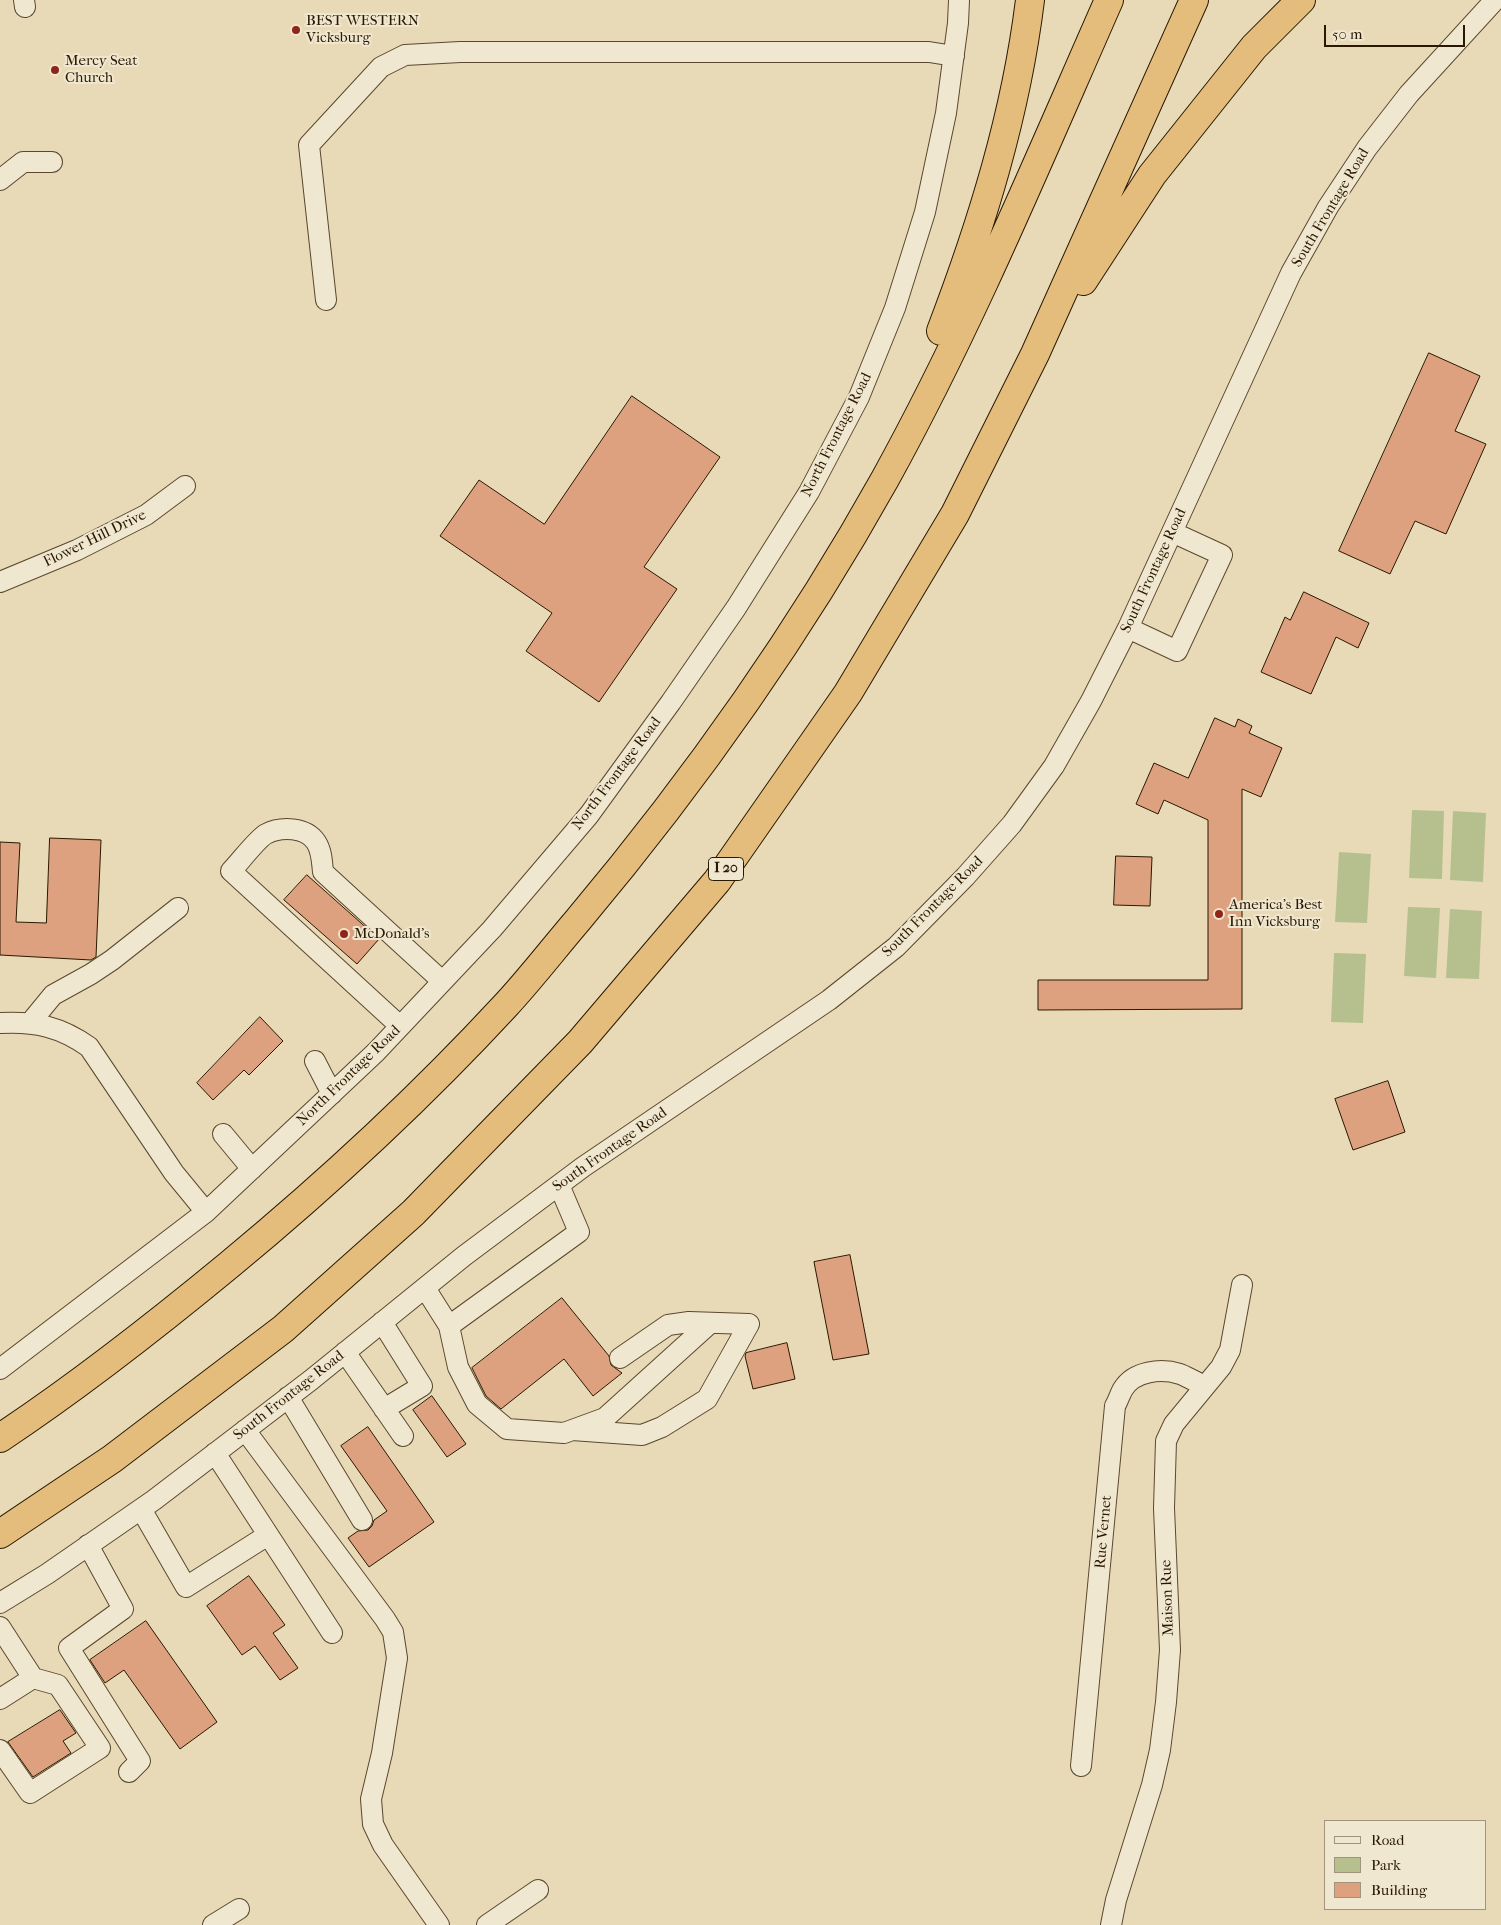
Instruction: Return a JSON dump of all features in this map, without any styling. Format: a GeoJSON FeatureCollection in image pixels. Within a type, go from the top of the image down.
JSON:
{"type":"FeatureCollection","features":[{"type":"Feature","properties":{"kind":"highway"},"geometry":{"type":"LineString","coordinates":[[885,478],[954,297],[992,181],[1014,99],[1030,0]]}},
{"type":"Feature","properties":{"kind":"highway"},"geometry":{"type":"LineString","coordinates":[[0,1438],[48,1406],[155,1327],[288,1216],[404,1110],[508,1003],[616,875],[700,765],[810,607],[885,478],[952,348],[1020,201],[1109,0]]}},
{"type":"Feature","properties":{"kind":"highway","name":"I 20"},"geometry":{"type":"LineString","coordinates":[[0,1534],[112,1459],[283,1330],[413,1213],[580,1042],[718,881],[848,693],[955,514],[1035,354],[1194,0]]}},
{"type":"Feature","properties":{"kind":"highway"},"geometry":{"type":"LineString","coordinates":[[1035,354],[1152,175],[1254,47],[1301,0]]}},
{"type":"Feature","properties":{"kind":"street","name":"North Frontage Road"},"geometry":{"type":"LineString","coordinates":[[0,1369],[206,1212],[332,1094],[400,1026],[492,929],[589,814],[736,608],[810,492],[859,397],[894,308],[925,212],[946,113],[958,23],[959,0]]}},
{"type":"Feature","properties":{"kind":"street","name":"South Frontage Road"},"geometry":{"type":"LineString","coordinates":[[0,1603],[142,1509],[558,1186],[829,1000],[896,947],[971,871],[1012,824],[1048,773],[1091,701],[1128,628],[1291,273],[1328,207],[1367,148],[1409,94],[1495,0]]}},
{"type":"Feature","properties":{"kind":"street"},"geometry":{"type":"LineString","coordinates":[[326,300],[309,145],[381,67],[405,55],[480,52],[929,52],[954,56]]}},
{"type":"Feature","properties":{"kind":"street"},"geometry":{"type":"LineString","coordinates":[[0,180],[23,162],[52,162]]}},
{"type":"Feature","properties":{"kind":"street","name":"Flower Hill Drive"},"geometry":{"type":"LineString","coordinates":[[0,582],[77,550],[146,515],[185,486]]}},
{"type":"Feature","properties":{"kind":"street"},"geometry":{"type":"LineString","coordinates":[[1128,628],[1177,651],[1222,555],[1172,532]]}},
{"type":"Feature","properties":{"kind":"street"},"geometry":{"type":"LineString","coordinates":[[400,1026],[231,871],[265,834],[282,829],[295,829],[309,834],[316,842],[320,852],[323,872],[442,981]]}},
{"type":"Feature","properties":{"kind":"street"},"geometry":{"type":"LineString","coordinates":[[30,1023],[53,994],[91,974],[112,960],[178,908]]}},
{"type":"Feature","properties":{"kind":"street"},"geometry":{"type":"LineString","coordinates":[[0,1023],[30,1023],[53,1027],[73,1036],[89,1047],[174,1173],[206,1212]]}},
{"type":"Feature","properties":{"kind":"street"},"geometry":{"type":"LineString","coordinates":[[315,1061],[332,1094]]}},
{"type":"Feature","properties":{"kind":"street"},"geometry":{"type":"LineString","coordinates":[[223,1134],[252,1169]]}},
{"type":"Feature","properties":{"kind":"street"},"geometry":{"type":"LineString","coordinates":[[449,1326],[579,1232],[558,1186]]}},
{"type":"Feature","properties":{"kind":"street","name":"Maison Rue"},"geometry":{"type":"LineString","coordinates":[[1111,1925],[1116,1900],[1156,1768],[1166,1702],[1170,1650],[1164,1508],[1166,1441],[1174,1424],[1221,1367],[1230,1350],[1242,1285]]}},
{"type":"Feature","properties":{"kind":"street"},"geometry":{"type":"LineString","coordinates":[[425,1288],[449,1326],[458,1367],[477,1404],[507,1429],[564,1433],[605,1418],[709,1324]]}},
{"type":"Feature","properties":{"kind":"street"},"geometry":{"type":"LineString","coordinates":[[382,1322],[422,1386],[384,1409]]}},
{"type":"Feature","properties":{"kind":"street"},"geometry":{"type":"LineString","coordinates":[[572,1430],[642,1435],[662,1427],[707,1399],[749,1324],[689,1322],[668,1325],[620,1358]]}},
{"type":"Feature","properties":{"kind":"street"},"geometry":{"type":"LineString","coordinates":[[345,1352],[403,1436]]}},
{"type":"Feature","properties":{"kind":"street","name":"Rue Vernet"},"geometry":{"type":"LineString","coordinates":[[1081,1766],[1115,1406],[1124,1388],[1133,1378],[1149,1372],[1181,1374],[1204,1386]]}},
{"type":"Feature","properties":{"kind":"street"},"geometry":{"type":"LineString","coordinates":[[288,1397],[362,1520]]}},
{"type":"Feature","properties":{"kind":"street"},"geometry":{"type":"LineString","coordinates":[[245,1430],[393,1632],[397,1658],[382,1753],[371,1799],[373,1824],[383,1845],[432,1923]]}},
{"type":"Feature","properties":{"kind":"street"},"geometry":{"type":"LineString","coordinates":[[215,1453],[332,1633]]}},
{"type":"Feature","properties":{"kind":"street"},"geometry":{"type":"LineString","coordinates":[[142,1509],[186,1587],[268,1535]]}},
{"type":"Feature","properties":{"kind":"street"},"geometry":{"type":"LineString","coordinates":[[88,1546],[123,1609],[69,1648],[140,1761],[129,1772]]}},
{"type":"Feature","properties":{"kind":"street"},"geometry":{"type":"LineString","coordinates":[[0,1627],[33,1678],[58,1685],[100,1748],[30,1793],[0,1750]]}},
{"type":"Feature","properties":{"kind":"street"},"geometry":{"type":"LineString","coordinates":[[0,1699],[33,1678]]}},
{"type":"Feature","properties":{"kind":"street"},"geometry":{"type":"LineString","coordinates":[[487,1925],[538,1890]]}},
{"type":"Feature","properties":{"kind":"street"},"geometry":{"type":"LineString","coordinates":[[213,1925],[238,1909]]}},
{"type":"Feature","properties":{"kind":"green space"},"geometry":{"type":"Polygon","coordinates":[[[1412,810],[1444,811],[1442,879],[1409,878],[1412,810]]]}},
{"type":"Feature","properties":{"kind":"green space"},"geometry":{"type":"Polygon","coordinates":[[[1453,811],[1486,813],[1483,882],[1450,880],[1453,811]]]}},
{"type":"Feature","properties":{"kind":"green space"},"geometry":{"type":"Polygon","coordinates":[[[1339,852],[1371,854],[1367,923],[1335,922],[1339,852]]]}},
{"type":"Feature","properties":{"kind":"green space"},"geometry":{"type":"Polygon","coordinates":[[[1408,907],[1440,908],[1436,978],[1404,976],[1408,907]]]}},
{"type":"Feature","properties":{"kind":"green space"},"geometry":{"type":"Polygon","coordinates":[[[1450,909],[1482,911],[1479,979],[1446,978],[1450,909]]]}},
{"type":"Feature","properties":{"kind":"green space"},"geometry":{"type":"Polygon","coordinates":[[[1334,953],[1366,954],[1363,1023],[1331,1022],[1334,953]]]}},
{"type":"Feature","properties":{"kind":"building"},"geometry":{"type":"Polygon","coordinates":[[[1429,353],[1480,376],[1455,431],[1486,444],[1446,534],[1415,521],[1390,574],[1339,551],[1429,353]]]}},
{"type":"Feature","properties":{"kind":"building"},"geometry":{"type":"Polygon","coordinates":[[[632,396],[720,457],[644,567],[677,589],[599,702],[526,651],[552,613],[440,536],[479,480],[544,524],[632,396]]]}},
{"type":"Feature","properties":{"kind":"building"},"geometry":{"type":"Polygon","coordinates":[[[1304,592],[1369,623],[1358,648],[1336,637],[1311,694],[1261,672],[1285,617],[1290,620],[1304,592]]]}},
{"type":"Feature","properties":{"kind":"building"},"geometry":{"type":"Polygon","coordinates":[[[1215,718],[1235,727],[1238,719],[1252,726],[1249,733],[1282,748],[1261,797],[1242,789],[1242,1009],[1038,1010],[1038,980],[1208,980],[1208,820],[1164,800],[1158,814],[1136,804],[1154,763],[1188,778],[1215,718]]]}},
{"type":"Feature","properties":{"kind":"building"},"geometry":{"type":"Polygon","coordinates":[[[50,838],[101,840],[96,957],[91,960],[0,955],[0,842],[20,843],[16,922],[46,923],[50,838]]]}},
{"type":"Feature","properties":{"kind":"building"},"geometry":{"type":"Polygon","coordinates":[[[1116,856],[1152,857],[1150,906],[1114,905],[1116,856]]]}},
{"type":"Feature","properties":{"kind":"building"},"geometry":{"type":"Polygon","coordinates":[[[307,875],[379,939],[357,964],[284,900],[307,875]]]}},
{"type":"Feature","properties":{"kind":"building"},"geometry":{"type":"Polygon","coordinates":[[[260,1017],[283,1041],[249,1075],[244,1070],[213,1100],[197,1083],[260,1017]]]}},
{"type":"Feature","properties":{"kind":"building"},"geometry":{"type":"Polygon","coordinates":[[[1388,1081],[1405,1132],[1353,1150],[1335,1099],[1388,1081]]]}},
{"type":"Feature","properties":{"kind":"building"},"geometry":{"type":"Polygon","coordinates":[[[850,1255],[869,1354],[833,1360],[814,1262],[850,1255]]]}},
{"type":"Feature","properties":{"kind":"building"},"geometry":{"type":"Polygon","coordinates":[[[562,1298],[609,1356],[611,1365],[622,1373],[593,1396],[564,1359],[501,1409],[486,1396],[472,1368],[562,1298]]]}},
{"type":"Feature","properties":{"kind":"building"},"geometry":{"type":"Polygon","coordinates":[[[787,1343],[795,1379],[753,1389],[745,1356],[746,1353],[787,1343]]]}},
{"type":"Feature","properties":{"kind":"building"},"geometry":{"type":"Polygon","coordinates":[[[432,1396],[466,1444],[447,1457],[413,1410],[432,1396]]]}},
{"type":"Feature","properties":{"kind":"building"},"geometry":{"type":"Polygon","coordinates":[[[368,1427],[434,1522],[369,1567],[348,1538],[358,1531],[368,1530],[374,1520],[387,1511],[341,1446],[368,1427]]]}},
{"type":"Feature","properties":{"kind":"building"},"geometry":{"type":"Polygon","coordinates":[[[249,1576],[285,1625],[273,1633],[298,1668],[280,1680],[255,1646],[242,1655],[207,1606],[249,1576]]]}},
{"type":"Feature","properties":{"kind":"building"},"geometry":{"type":"Polygon","coordinates":[[[146,1621],[217,1722],[180,1749],[124,1670],[105,1683],[90,1660],[146,1621]]]}},
{"type":"Feature","properties":{"kind":"building"},"geometry":{"type":"Polygon","coordinates":[[[60,1710],[76,1733],[63,1741],[71,1753],[33,1777],[8,1742],[60,1710]]]}},
{"type":"Feature","properties":{"kind":"place","name":"BEST WESTERN Vicksburg"},"geometry":{"type":"Point","coordinates":[296,30]}},
{"type":"Feature","properties":{"kind":"place","name":"Mercy Seat Church"},"geometry":{"type":"Point","coordinates":[55,70]}},
{"type":"Feature","properties":{"kind":"place","name":"America’s Best Inn Vicksburg"},"geometry":{"type":"Point","coordinates":[1219,914]}},
{"type":"Feature","properties":{"kind":"place","name":"McDonald's"},"geometry":{"type":"Point","coordinates":[344,934]}}]}
